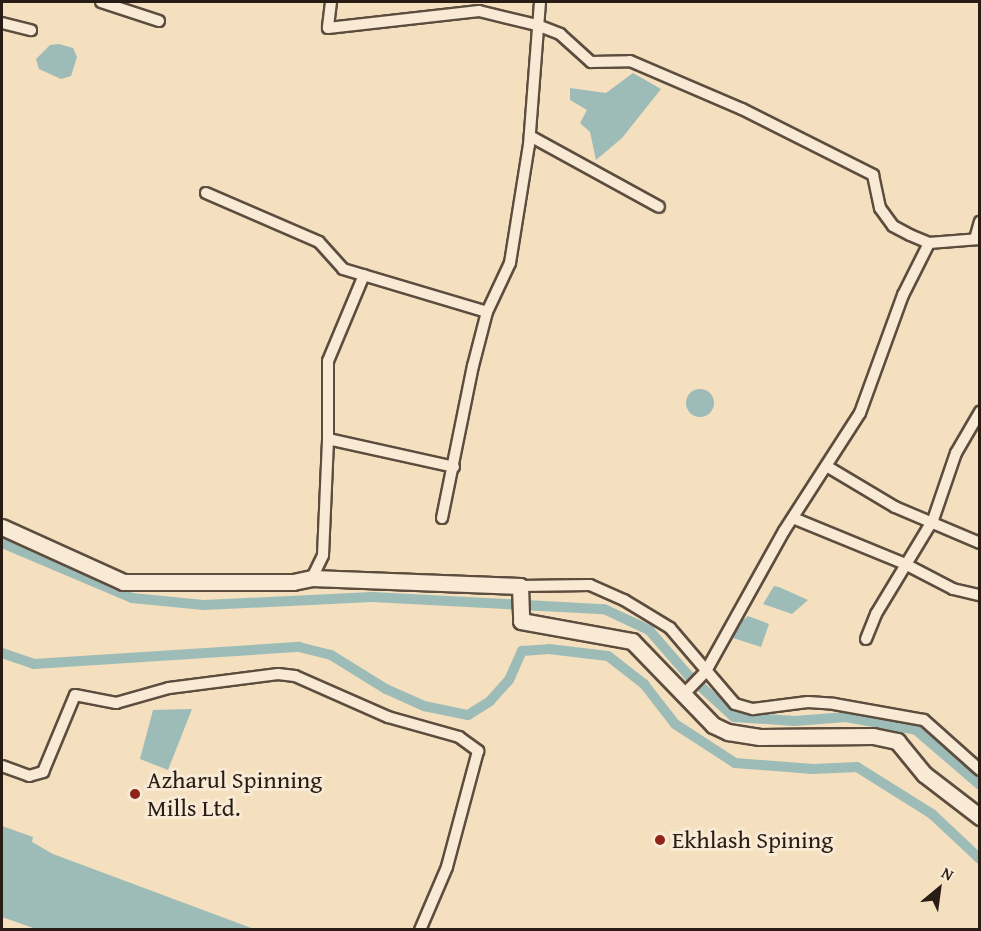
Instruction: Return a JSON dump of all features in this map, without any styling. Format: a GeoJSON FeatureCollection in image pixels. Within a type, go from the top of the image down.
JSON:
{"type":"FeatureCollection","features":[{"type":"Feature","properties":{"kind":"street"},"geometry":{"type":"LineString","coordinates":[[101,2],[159,21]]}},
{"type":"Feature","properties":{"kind":"street"},"geometry":{"type":"LineString","coordinates":[[331,2],[328,28],[479,11],[537,25],[560,33],[591,62],[630,61],[742,109],[873,175],[880,208],[893,226],[929,243],[977,239],[980,222]]}},
{"type":"Feature","properties":{"kind":"street"},"geometry":{"type":"LineString","coordinates":[[442,518],[487,312],[510,263],[530,136],[540,2]]}},
{"type":"Feature","properties":{"kind":"street"},"geometry":{"type":"LineString","coordinates":[[2,23],[31,30]]}},
{"type":"Feature","properties":{"kind":"street"},"geometry":{"type":"LineString","coordinates":[[530,136],[659,207]]}},
{"type":"Feature","properties":{"kind":"street"},"geometry":{"type":"LineString","coordinates":[[206,193],[319,242],[343,269],[487,312]]}},
{"type":"Feature","properties":{"kind":"street"},"geometry":{"type":"LineString","coordinates":[[684,694],[705,673],[793,518],[828,467],[860,413],[903,295],[929,243]]}},
{"type":"Feature","properties":{"kind":"street"},"geometry":{"type":"LineString","coordinates":[[312,578],[323,555],[328,439],[328,361],[364,275]]}},
{"type":"Feature","properties":{"kind":"street"},"geometry":{"type":"LineString","coordinates":[[866,639],[905,564],[933,520],[956,453],[980,412]]}},
{"type":"Feature","properties":{"kind":"street"},"geometry":{"type":"LineString","coordinates":[[328,439],[454,467]]}},
{"type":"Feature","properties":{"kind":"street"},"geometry":{"type":"LineString","coordinates":[[828,467],[895,507],[933,520],[980,543]]}},
{"type":"Feature","properties":{"kind":"street"},"geometry":{"type":"LineString","coordinates":[[793,518],[905,564],[953,589],[980,595]]}},
{"type":"Feature","properties":{"kind":"street"},"geometry":{"type":"LineString","coordinates":[[2,527],[123,582],[293,582],[312,578],[520,586],[590,585],[624,600],[670,628],[705,673],[735,704],[753,709],[808,702],[924,720],[980,770]]}},
{"type":"Feature","properties":{"kind":"street"},"geometry":{"type":"LineString","coordinates":[[520,586],[521,621],[632,641],[713,725],[728,732],[760,737],[873,736],[897,741],[924,774],[980,817]]}},
{"type":"Feature","properties":{"kind":"street"},"geometry":{"type":"LineString","coordinates":[[2,766],[29,776],[43,772],[75,695],[116,703],[168,688],[278,674],[295,676],[388,717],[459,737],[478,751],[447,867],[420,930]]}},
{"type":"Feature","properties":{"kind":"water"},"geometry":{"type":"Polygon","coordinates":[[[59,44],[73,48],[77,57],[71,76],[61,79],[39,69],[36,59],[50,45],[59,44]]]}},
{"type":"Feature","properties":{"kind":"water"},"geometry":{"type":"Polygon","coordinates":[[[633,73],[661,89],[622,138],[596,160],[590,132],[580,123],[587,110],[570,100],[570,88],[606,93],[633,73]]]}},
{"type":"Feature","properties":{"kind":"water"},"geometry":{"type":"Polygon","coordinates":[[[700,389],[710,393],[714,403],[710,413],[700,417],[690,413],[686,403],[690,393],[700,389]]]}},
{"type":"Feature","properties":{"kind":"water"},"geometry":{"type":"Polygon","coordinates":[[[774,586],[808,600],[792,614],[763,604],[774,586]]]}},
{"type":"Feature","properties":{"kind":"water"},"geometry":{"type":"Polygon","coordinates":[[[748,616],[769,624],[761,647],[733,638],[736,625],[748,616]]]}},
{"type":"Feature","properties":{"kind":"water"},"geometry":{"type":"Polygon","coordinates":[[[192,709],[168,770],[140,759],[153,710],[192,709]]]}},
{"type":"Feature","properties":{"kind":"water"},"geometry":{"type":"Polygon","coordinates":[[[2,826],[33,837],[32,842],[53,854],[254,929],[36,929],[2,917],[2,826]]]}},
{"type":"Feature","properties":{"kind":"waterway"},"geometry":{"type":"LineString","coordinates":[[2,543],[132,598],[204,605],[372,597],[604,609],[649,630],[688,675],[734,717],[795,721],[846,717],[916,730],[980,785]]}},
{"type":"Feature","properties":{"kind":"waterway"},"geometry":{"type":"LineString","coordinates":[[2,653],[34,664],[299,647],[331,655],[386,689],[424,706],[468,715],[490,701],[509,680],[522,651],[549,649],[608,656],[644,684],[675,724],[735,763],[813,769],[857,767],[932,814],[980,859]]}},
{"type":"Feature","properties":{"kind":"place","name":"Azharul Spinning Mills Ltd."},"geometry":{"type":"Point","coordinates":[135,794]}},
{"type":"Feature","properties":{"kind":"place","name":"Ekhlash Spining"},"geometry":{"type":"Point","coordinates":[660,840]}}]}
